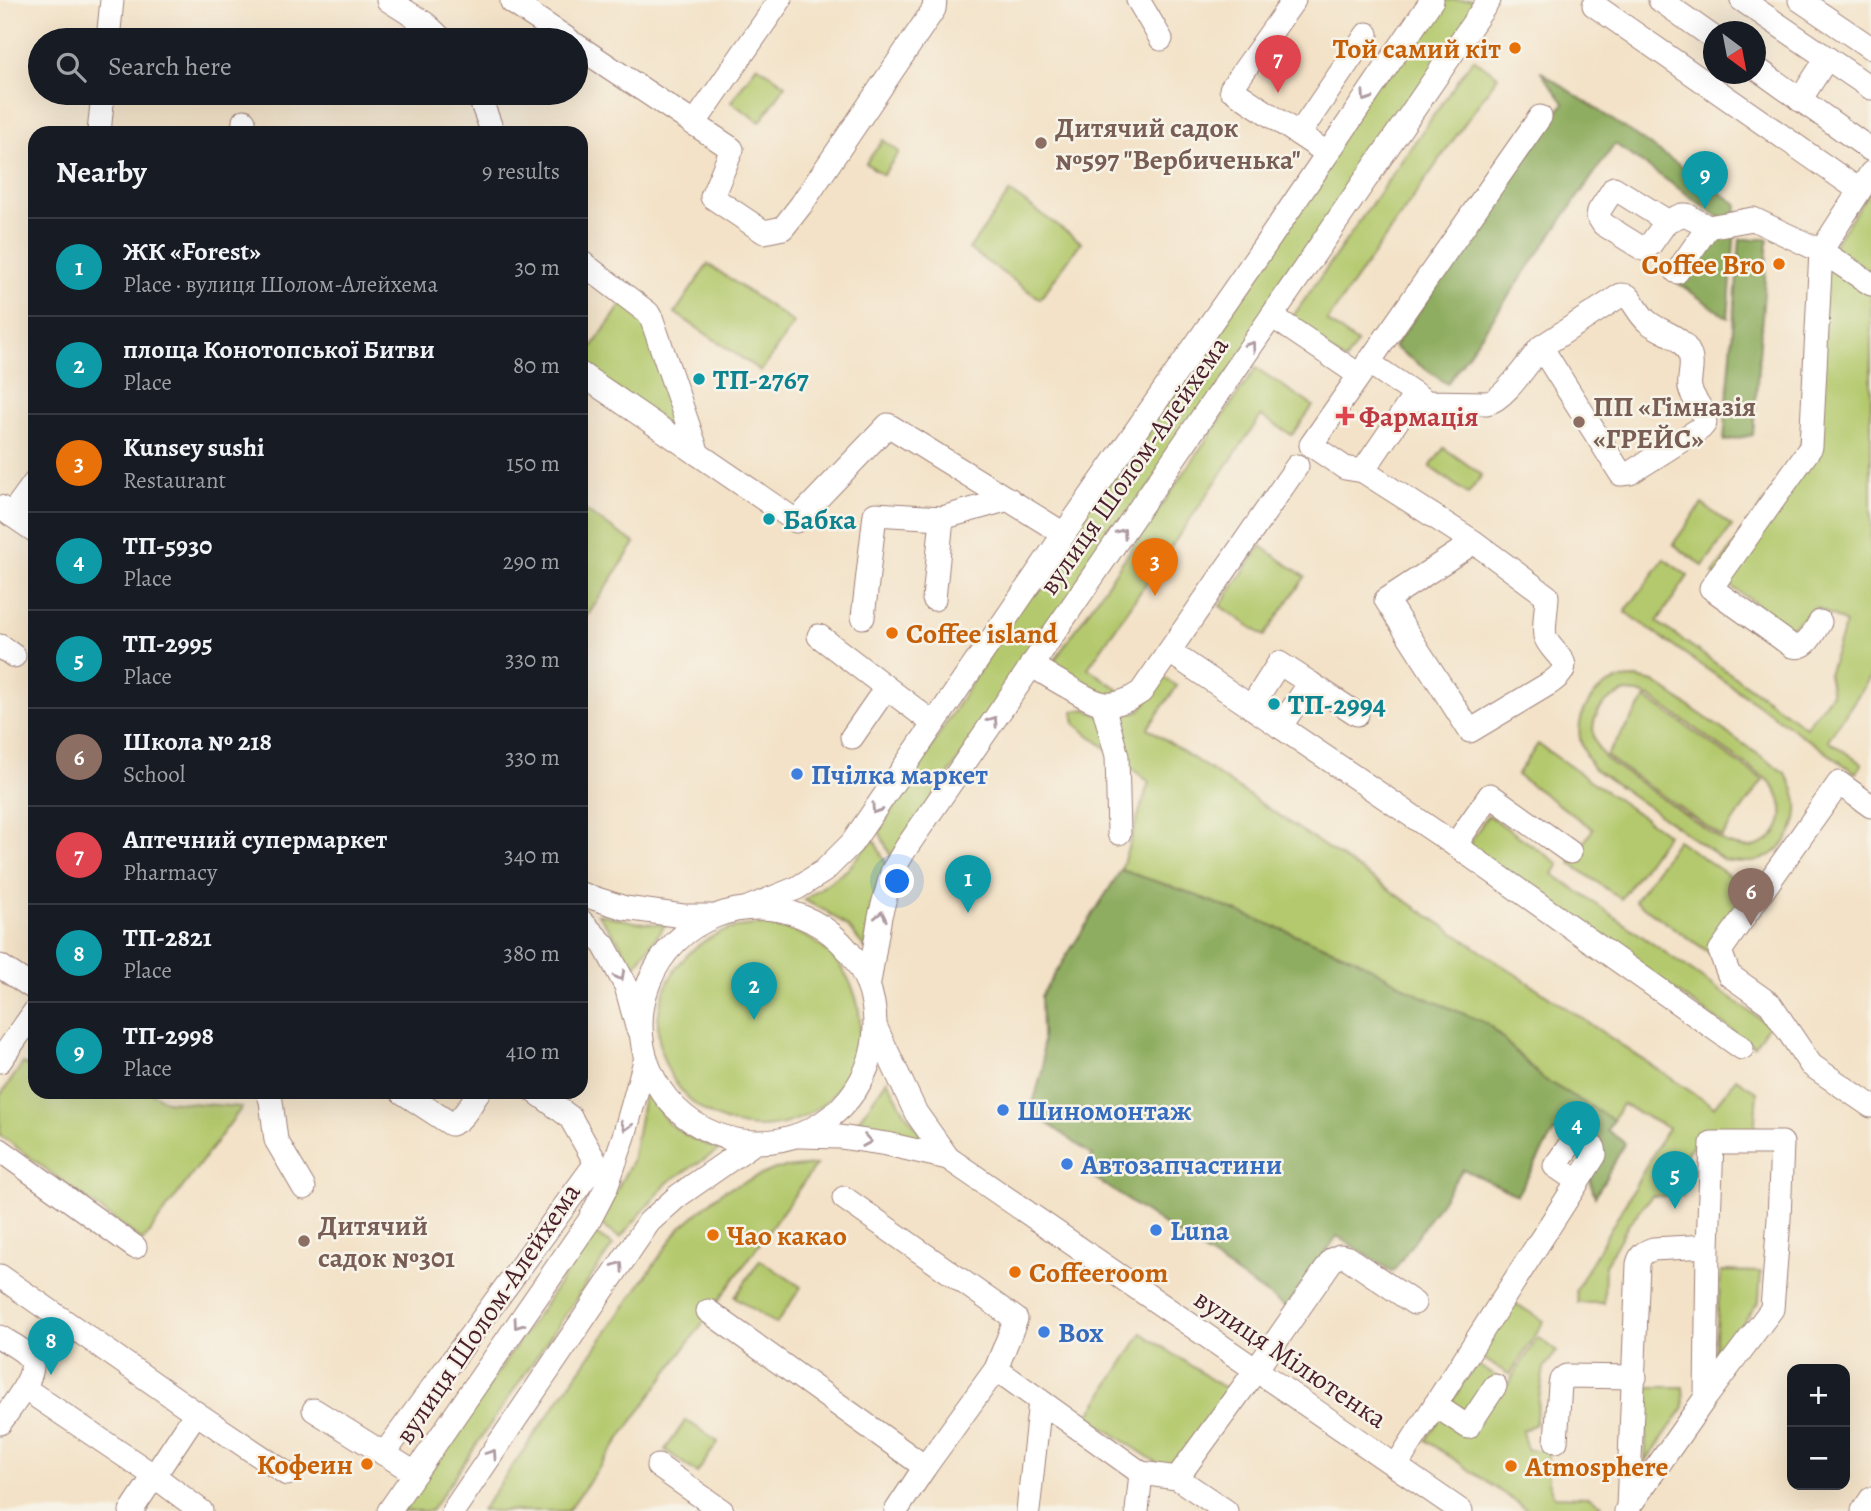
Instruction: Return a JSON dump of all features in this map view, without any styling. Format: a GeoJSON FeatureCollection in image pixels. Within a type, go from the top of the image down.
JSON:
{"type":"FeatureCollection","features":[{"type":"Feature","properties":{"kind":"street"},"geometry":{"type":"LineString","coordinates":[[109,28],[112,0]]}},
{"type":"Feature","properties":{"kind":"street"},"geometry":{"type":"LineString","coordinates":[[388,0],[430,28]]}},
{"type":"Feature","properties":{"kind":"street"},"geometry":{"type":"LineString","coordinates":[[694,124],[780,0]]}},
{"type":"Feature","properties":{"kind":"street"},"geometry":{"type":"LineString","coordinates":[[588,53],[732,149],[712,197],[764,232],[783,228],[934,9],[935,0]]}},
{"type":"Feature","properties":{"kind":"street"},"geometry":{"type":"LineString","coordinates":[[1138,0],[1160,39]]}},
{"type":"Feature","properties":{"kind":"street"},"geometry":{"type":"LineString","coordinates":[[1294,0],[1231,89],[1327,153]]}},
{"type":"Feature","properties":{"kind":"street","name":"вулиця Шолом-Алейхема"},"geometry":{"type":"LineString","coordinates":[[750,907],[797,888],[824,871],[852,844],[1432,0]]}},
{"type":"Feature","properties":{"kind":"street","name":"вулиця Шолом-Алейхема"},"geometry":{"type":"LineString","coordinates":[[869,983],[880,916],[892,872],[906,848],[1489,0]]}},
{"type":"Feature","properties":{"kind":"street"},"geometry":{"type":"LineString","coordinates":[[1660,0],[1703,31]]}},
{"type":"Feature","properties":{"kind":"street"},"geometry":{"type":"LineString","coordinates":[[1742,0],[1871,88]]}},
{"type":"Feature","properties":{"kind":"street"},"geometry":{"type":"LineString","coordinates":[[1800,0],[1871,48]]}},
{"type":"Feature","properties":{"kind":"street"},"geometry":{"type":"LineString","coordinates":[[512,2],[551,28]]}},
{"type":"Feature","properties":{"kind":"street"},"geometry":{"type":"LineString","coordinates":[[1594,5],[1865,181],[1821,251],[1811,447],[1711,588],[1798,648],[1803,646],[1820,622]]}},
{"type":"Feature","properties":{"kind":"street"},"geometry":{"type":"LineString","coordinates":[[1299,134],[1367,34]]}},
{"type":"Feature","properties":{"kind":"street"},"geometry":{"type":"LineString","coordinates":[[1800,100],[1828,58]]}},
{"type":"Feature","properties":{"kind":"street"},"geometry":{"type":"LineString","coordinates":[[1766,76],[1871,150]]}},
{"type":"Feature","properties":{"kind":"street"},"geometry":{"type":"LineString","coordinates":[[100,126],[102,105]]}},
{"type":"Feature","properties":{"kind":"street"},"geometry":{"type":"LineString","coordinates":[[482,105],[490,126]]}},
{"type":"Feature","properties":{"kind":"street"},"geometry":{"type":"LineString","coordinates":[[1474,542],[1386,600],[1470,732],[1559,677],[1563,671],[1563,663],[1545,636],[1547,596],[1474,542],[1363,471],[1345,468],[1311,445],[1540,117]]}},
{"type":"Feature","properties":{"kind":"street"},"geometry":{"type":"LineString","coordinates":[[1667,221],[1687,215],[1708,227],[1753,219],[1821,251],[1871,284]]}},
{"type":"Feature","properties":{"kind":"street"},"geometry":{"type":"LineString","coordinates":[[1677,272],[1708,227]]}},
{"type":"Feature","properties":{"kind":"street"},"geometry":{"type":"LineString","coordinates":[[588,267],[648,313],[698,454]]}},
{"type":"Feature","properties":{"kind":"street"},"geometry":{"type":"LineString","coordinates":[[1272,316],[1363,369],[1431,403],[1493,402],[1541,347],[1621,295],[1628,296],[1646,321],[1676,337],[1688,352],[1691,363],[1689,385],[1704,414],[1705,423],[1630,473],[1621,474],[1541,347]]}},
{"type":"Feature","properties":{"kind":"street"},"geometry":{"type":"LineString","coordinates":[[588,379],[796,521],[888,425],[1064,534]]}},
{"type":"Feature","properties":{"kind":"street"},"geometry":{"type":"LineString","coordinates":[[1363,471],[1415,395]]}},
{"type":"Feature","properties":{"kind":"street"},"geometry":{"type":"LineString","coordinates":[[1031,665],[1092,702],[1103,705],[1129,701],[1141,692],[1170,652],[1297,466]]}},
{"type":"Feature","properties":{"kind":"street"},"geometry":{"type":"LineString","coordinates":[[28,489],[6,511],[28,526]]}},
{"type":"Feature","properties":{"kind":"street"},"geometry":{"type":"LineString","coordinates":[[863,617],[875,514],[942,518],[1009,499]]}},
{"type":"Feature","properties":{"kind":"street"},"geometry":{"type":"LineString","coordinates":[[934,599],[942,518]]}},
{"type":"Feature","properties":{"kind":"street"},"geometry":{"type":"LineString","coordinates":[[819,636],[933,723]]}},
{"type":"Feature","properties":{"kind":"street"},"geometry":{"type":"LineString","coordinates":[[1170,652],[1455,845],[1742,1048]]}},
{"type":"Feature","properties":{"kind":"street"},"geometry":{"type":"LineString","coordinates":[[1251,707],[1279,663],[1357,714]]}},
{"type":"Feature","properties":{"kind":"street"},"geometry":{"type":"LineString","coordinates":[[1280,727],[1310,683]]}},
{"type":"Feature","properties":{"kind":"street"},"geometry":{"type":"LineString","coordinates":[[852,737],[886,688]]}},
{"type":"Feature","properties":{"kind":"street"},"geometry":{"type":"LineString","coordinates":[[1103,705],[1116,757],[1119,833]]}},
{"type":"Feature","properties":{"kind":"street"},"geometry":{"type":"LineString","coordinates":[[1871,806],[1839,783],[1720,951],[1729,975],[1770,1004],[1811,1065],[1871,1106]]}},
{"type":"Feature","properties":{"kind":"street"},"geometry":{"type":"LineString","coordinates":[[1455,845],[1490,795],[1570,852]]}},
{"type":"Feature","properties":{"kind":"street"},"geometry":{"type":"LineString","coordinates":[[588,896],[625,908],[683,916],[710,916],[750,907],[788,910],[822,925],[850,950],[869,983],[875,1006],[876,1028],[870,1063],[854,1094],[830,1119],[799,1136],[777,1141],[754,1143],[719,1136],[689,1120],[664,1096],[643,1051],[626,986],[604,945],[588,928]]}},
{"type":"Feature","properties":{"kind":"street"},"geometry":{"type":"LineString","coordinates":[[643,1051],[640,1018],[649,980],[669,947],[688,930],[710,916]]}},
{"type":"Feature","properties":{"kind":"street"},"geometry":{"type":"LineString","coordinates":[[0,966],[28,984]]}},
{"type":"Feature","properties":{"kind":"street"},"geometry":{"type":"LineString","coordinates":[[0,1061],[28,1020]]}},
{"type":"Feature","properties":{"kind":"street","name":"вулиця Мілютенка"},"geometry":{"type":"LineString","coordinates":[[876,1028],[916,1113],[948,1158],[1461,1511]]}},
{"type":"Feature","properties":{"kind":"street","name":"вулиця Шолом-Алейхема"},"geometry":{"type":"LineString","coordinates":[[389,1511],[589,1222],[606,1188],[624,1136],[643,1051]]}},
{"type":"Feature","properties":{"kind":"street"},"geometry":{"type":"LineString","coordinates":[[270,1099],[276,1140],[304,1188]]}},
{"type":"Feature","properties":{"kind":"street"},"geometry":{"type":"LineString","coordinates":[[425,1099],[451,1124],[461,1119],[474,1099]]}},
{"type":"Feature","properties":{"kind":"street"},"geometry":{"type":"LineString","coordinates":[[546,1099],[570,1117],[596,1163],[606,1188]]}},
{"type":"Feature","properties":{"kind":"street","name":"вулиця Мілютенка"},"geometry":{"type":"LineString","coordinates":[[799,1136],[840,1137],[948,1158]]}},
{"type":"Feature","properties":{"kind":"street"},"geometry":{"type":"LineString","coordinates":[[453,1511],[649,1223],[678,1196],[754,1143]]}},
{"type":"Feature","properties":{"kind":"street"},"geometry":{"type":"LineString","coordinates":[[1627,1509],[1772,1309],[1782,1143],[1712,1143],[1706,1397]]}},
{"type":"Feature","properties":{"kind":"street"},"geometry":{"type":"LineString","coordinates":[[0,1150],[135,1247]]}},
{"type":"Feature","properties":{"kind":"street"},"geometry":{"type":"LineString","coordinates":[[384,1454],[596,1163]]}},
{"type":"Feature","properties":{"kind":"street"},"geometry":{"type":"LineString","coordinates":[[1396,1466],[1577,1181]]}},
{"type":"Feature","properties":{"kind":"street"},"geometry":{"type":"LineString","coordinates":[[844,1198],[1016,1319],[996,1369],[896,1511]]}},
{"type":"Feature","properties":{"kind":"street"},"geometry":{"type":"LineString","coordinates":[[1627,1509],[1640,1256],[1653,1249],[1708,1247]]}},
{"type":"Feature","properties":{"kind":"street"},"geometry":{"type":"LineString","coordinates":[[1177,1478],[1333,1259],[1340,1256],[1348,1258],[1414,1303]]}},
{"type":"Feature","properties":{"kind":"street"},"geometry":{"type":"LineString","coordinates":[[0,1276],[287,1474]]}},
{"type":"Feature","properties":{"kind":"street"},"geometry":{"type":"LineString","coordinates":[[708,1311],[925,1467]]}},
{"type":"Feature","properties":{"kind":"street"},"geometry":{"type":"LineString","coordinates":[[0,1336],[31,1360],[33,1366],[24,1388],[0,1423]]}},
{"type":"Feature","properties":{"kind":"street"},"geometry":{"type":"LineString","coordinates":[[996,1369],[1141,1473],[1177,1478],[1226,1511]]}},
{"type":"Feature","properties":{"kind":"street"},"geometry":{"type":"LineString","coordinates":[[1556,1441],[1561,1380],[1566,1376],[1635,1377]]}},
{"type":"Feature","properties":{"kind":"street"},"geometry":{"type":"LineString","coordinates":[[1435,1405],[1468,1427],[1495,1385]]}},
{"type":"Feature","properties":{"kind":"street"},"geometry":{"type":"LineString","coordinates":[[24,1388],[153,1475],[201,1511]]}},
{"type":"Feature","properties":{"kind":"street"},"geometry":{"type":"LineString","coordinates":[[1028,1511],[1040,1401]]}},
{"type":"Feature","properties":{"kind":"street"},"geometry":{"type":"LineString","coordinates":[[314,1410],[415,1473]]}},
{"type":"Feature","properties":{"kind":"street"},"geometry":{"type":"LineString","coordinates":[[131,1511],[196,1413]]}},
{"type":"Feature","properties":{"kind":"street"},"geometry":{"type":"LineString","coordinates":[[658,1466],[722,1511]]}},
{"type":"Feature","properties":{"kind":"street"},"geometry":{"type":"LineString","coordinates":[[1137,1511],[1141,1473]]}},
{"type":"Feature","properties":{"kind":"street"},"geometry":{"type":"LineString","coordinates":[[1863,1511],[1871,1499]]}},
{"type":"Feature","properties":{"kind":"green space"},"geometry":{"type":"Polygon","coordinates":[[[1432,0],[1489,0],[891,857],[879,831],[1064,534],[1432,0]]]}},
{"type":"Feature","properties":{"kind":"green space"},"geometry":{"type":"Polygon","coordinates":[[[1473,59],[1498,76],[1327,321],[1357,343],[1345,361],[1289,322],[1473,59]]]}},
{"type":"Feature","properties":{"kind":"green space"},"geometry":{"type":"Polygon","coordinates":[[[757,65],[786,85],[760,122],[731,102],[757,65]]]}},
{"type":"Feature","properties":{"kind":"green space"},"geometry":{"type":"Polygon","coordinates":[[[1540,71],[1737,204],[1728,318],[1678,283],[1722,219],[1615,144],[1447,384],[1394,347],[1564,103],[1540,71]]]}},
{"type":"Feature","properties":{"kind":"green space"},"geometry":{"type":"Polygon","coordinates":[[[883,140],[899,152],[883,175],[866,163],[883,140]]]}},
{"type":"Feature","properties":{"kind":"green space"},"geometry":{"type":"Polygon","coordinates":[[[1871,189],[1871,272],[1833,246],[1871,189]]]}},
{"type":"Feature","properties":{"kind":"green space"},"geometry":{"type":"Polygon","coordinates":[[[1010,192],[1081,242],[1040,299],[969,249],[1010,192]]]}},
{"type":"Feature","properties":{"kind":"green space"},"geometry":{"type":"Polygon","coordinates":[[[1740,239],[1768,239],[1753,435],[1724,441],[1740,239]]]}},
{"type":"Feature","properties":{"kind":"green space"},"geometry":{"type":"Polygon","coordinates":[[[708,264],[794,323],[761,371],[675,313],[708,264]]]}},
{"type":"Feature","properties":{"kind":"green space"},"geometry":{"type":"Polygon","coordinates":[[[1827,266],[1871,294],[1871,676],[1828,740],[1862,764],[1856,773],[1625,612],[1664,559],[1688,576],[1657,622],[1806,727],[1832,693],[1828,674],[1846,623],[1816,607],[1791,628],[1713,574],[1800,453],[1827,266]]]}},
{"type":"Feature","properties":{"kind":"green space"},"geometry":{"type":"Polygon","coordinates":[[[624,301],[651,321],[683,437],[588,368],[588,353],[624,301]]]}},
{"type":"Feature","properties":{"kind":"green space"},"geometry":{"type":"Polygon","coordinates":[[[1256,368],[1313,406],[1292,435],[1261,416],[1088,668],[1119,690],[1109,698],[1050,667],[1256,368]]]}},
{"type":"Feature","properties":{"kind":"green space"},"geometry":{"type":"Polygon","coordinates":[[[1444,448],[1482,475],[1468,494],[1430,467],[1444,448]]]}},
{"type":"Feature","properties":{"kind":"green space"},"geometry":{"type":"Polygon","coordinates":[[[1702,504],[1732,526],[1703,566],[1673,544],[1702,504]]]}},
{"type":"Feature","properties":{"kind":"green space"},"geometry":{"type":"Polygon","coordinates":[[[588,513],[635,543],[588,615],[588,513]]]}},
{"type":"Feature","properties":{"kind":"green space"},"geometry":{"type":"Polygon","coordinates":[[[1261,546],[1305,577],[1264,636],[1220,606],[1261,546]]]}},
{"type":"Feature","properties":{"kind":"green space"},"geometry":{"type":"Polygon","coordinates":[[[1163,677],[1177,686],[1148,728],[1714,1107],[1736,1078],[1757,1092],[1754,1136],[1723,1136],[1702,1140],[1694,1145],[1687,1152],[1684,1162],[1683,1196],[1652,1196],[1630,1222],[1605,1265],[1604,1303],[1578,1303],[1576,1290],[1668,1128],[1622,1104],[1613,1120],[1542,1078],[1488,1024],[1419,995],[1352,957],[1182,890],[1121,870],[1149,782],[1075,724],[1073,711],[1086,709],[1103,718],[1138,712],[1163,677]]]}},
{"type":"Feature","properties":{"kind":"green space"},"geometry":{"type":"Polygon","coordinates":[[[1634,678],[1654,682],[1785,773],[1793,788],[1797,811],[1791,833],[1777,851],[1756,861],[1724,860],[1593,768],[1580,738],[1584,710],[1595,694],[1603,688],[1622,679],[1634,678]],[[1626,692],[1614,697],[1599,711],[1593,729],[1599,749],[1606,759],[1726,843],[1742,847],[1756,846],[1768,841],[1781,821],[1782,808],[1769,781],[1650,697],[1626,692]]]}},
{"type":"Feature","properties":{"kind":"green space"},"geometry":{"type":"Polygon","coordinates":[[[1646,698],[1763,780],[1722,837],[1606,756],[1646,698]]]}},
{"type":"Feature","properties":{"kind":"green space"},"geometry":{"type":"Polygon","coordinates":[[[1538,744],[1667,834],[1621,899],[1570,863],[1593,829],[1517,775],[1538,744]]]}},
{"type":"Feature","properties":{"kind":"green space"},"geometry":{"type":"Polygon","coordinates":[[[1488,815],[1559,864],[1553,874],[1769,1025],[1754,1046],[1468,846],[1488,815]]]}},
{"type":"Feature","properties":{"kind":"green space"},"geometry":{"type":"Polygon","coordinates":[[[873,838],[886,863],[871,906],[866,949],[848,927],[826,911],[804,900],[848,869],[873,838]]]}},
{"type":"Feature","properties":{"kind":"green space"},"geometry":{"type":"Polygon","coordinates":[[[1677,840],[1753,892],[1710,953],[1635,901],[1677,840]]]}},
{"type":"Feature","properties":{"kind":"green space"},"geometry":{"type":"Polygon","coordinates":[[[1121,870],[1182,890],[1352,957],[1419,995],[1488,1024],[1542,1078],[1613,1120],[1607,1130],[1625,1143],[1595,1197],[1590,1180],[1602,1147],[1574,1128],[1554,1132],[1517,1195],[1463,1169],[1393,1272],[1337,1236],[1287,1308],[1083,1170],[1093,1156],[1031,1111],[1043,1068],[1041,996],[1121,870]]]}},
{"type":"Feature","properties":{"kind":"green space"},"geometry":{"type":"Polygon","coordinates":[[[598,914],[665,925],[633,969],[619,942],[598,914]]]}},
{"type":"Feature","properties":{"kind":"green space"},"geometry":{"type":"Polygon","coordinates":[[[759,925],[798,933],[815,942],[830,955],[843,970],[852,987],[860,1026],[852,1065],[843,1082],[830,1097],[815,1110],[798,1119],[759,1127],[720,1119],[703,1110],[688,1097],[675,1082],[666,1065],[658,1026],[666,987],[675,970],[688,955],[703,942],[720,933],[759,925]]]}},
{"type":"Feature","properties":{"kind":"green space"},"geometry":{"type":"Polygon","coordinates":[[[23,1063],[28,1066],[28,1099],[162,1099],[242,1107],[143,1241],[0,1135],[0,1096],[23,1063]]]}},
{"type":"Feature","properties":{"kind":"green space"},"geometry":{"type":"Polygon","coordinates":[[[887,1080],[904,1111],[929,1145],[888,1130],[855,1125],[887,1080]]]}},
{"type":"Feature","properties":{"kind":"green space"},"geometry":{"type":"Polygon","coordinates":[[[645,1090],[668,1123],[691,1138],[719,1150],[668,1182],[620,1238],[599,1223],[632,1161],[645,1090]]]}},
{"type":"Feature","properties":{"kind":"green space"},"geometry":{"type":"Polygon","coordinates":[[[816,1165],[568,1511],[481,1511],[679,1229],[723,1191],[775,1169],[816,1165]]]}},
{"type":"Feature","properties":{"kind":"green space"},"geometry":{"type":"Polygon","coordinates":[[[594,1233],[613,1245],[431,1511],[402,1511],[594,1233]]]}},
{"type":"Feature","properties":{"kind":"green space"},"geometry":{"type":"Polygon","coordinates":[[[760,1260],[801,1287],[776,1324],[735,1297],[760,1260]]]}},
{"type":"Feature","properties":{"kind":"green space"},"geometry":{"type":"Polygon","coordinates":[[[1721,1271],[1761,1272],[1759,1301],[1714,1364],[1721,1271]]]}},
{"type":"Feature","properties":{"kind":"green space"},"geometry":{"type":"Polygon","coordinates":[[[1513,1302],[1544,1321],[1510,1375],[1479,1356],[1513,1302]]]}},
{"type":"Feature","properties":{"kind":"green space"},"geometry":{"type":"Polygon","coordinates":[[[1142,1333],[1230,1392],[1172,1473],[1088,1417],[1142,1333]]]}},
{"type":"Feature","properties":{"kind":"green space"},"geometry":{"type":"Polygon","coordinates":[[[1538,1337],[1557,1351],[1544,1368],[1535,1424],[1522,1431],[1527,1450],[1548,1450],[1548,1482],[1554,1496],[1589,1497],[1602,1505],[1597,1511],[1529,1511],[1426,1440],[1476,1364],[1508,1384],[1538,1337]]]}},
{"type":"Feature","properties":{"kind":"green space"},"geometry":{"type":"Polygon","coordinates":[[[1648,1387],[1683,1387],[1684,1407],[1645,1463],[1648,1387]]]}},
{"type":"Feature","properties":{"kind":"green space"},"geometry":{"type":"Polygon","coordinates":[[[686,1420],[718,1442],[697,1473],[665,1450],[686,1420]]]}},
{"type":"Feature","properties":{"kind":"place","name":"Той самий кіт"},"geometry":{"type":"Point","coordinates":[1515,48]}},
{"type":"Feature","properties":{"kind":"place","name":"Аптечний супермаркет"},"geometry":{"type":"Point","coordinates":[1278,93]}},
{"type":"Feature","properties":{"kind":"place","name":"Дитячий садок №597 \"Вербиченька\""},"geometry":{"type":"Point","coordinates":[1041,143]}},
{"type":"Feature","properties":{"kind":"place","name":"ТП-2998"},"geometry":{"type":"Point","coordinates":[1705,209]}},
{"type":"Feature","properties":{"kind":"place","name":"Coffee Bro"},"geometry":{"type":"Point","coordinates":[1779,264]}},
{"type":"Feature","properties":{"kind":"place","name":"ТП-2767"},"geometry":{"type":"Point","coordinates":[699,379]}},
{"type":"Feature","properties":{"kind":"place","name":"Фармація"},"geometry":{"type":"Point","coordinates":[1345,416]}},
{"type":"Feature","properties":{"kind":"place","name":"ПП «Гімназія «ГРЕЙС»"},"geometry":{"type":"Point","coordinates":[1579,422]}},
{"type":"Feature","properties":{"kind":"place","name":"Бабка"},"geometry":{"type":"Point","coordinates":[769,519]}},
{"type":"Feature","properties":{"kind":"place","name":"Kunsey sushi"},"geometry":{"type":"Point","coordinates":[1155,596]}},
{"type":"Feature","properties":{"kind":"place","name":"Coffee island"},"geometry":{"type":"Point","coordinates":[892,633]}},
{"type":"Feature","properties":{"kind":"place","name":"ТП-2994"},"geometry":{"type":"Point","coordinates":[1274,704]}},
{"type":"Feature","properties":{"kind":"place","name":"Пчілка маркет"},"geometry":{"type":"Point","coordinates":[797,774]}},
{"type":"Feature","properties":{"kind":"place","name":"ЖК «Forest»"},"geometry":{"type":"Point","coordinates":[968,913]}},
{"type":"Feature","properties":{"kind":"place","name":"Школа № 218"},"geometry":{"type":"Point","coordinates":[1751,926]}},
{"type":"Feature","properties":{"kind":"place","name":"площа Конотопської Битви"},"geometry":{"type":"Point","coordinates":[754,1020]}},
{"type":"Feature","properties":{"kind":"place","name":"Шиномонтаж"},"geometry":{"type":"Point","coordinates":[1003,1110]}},
{"type":"Feature","properties":{"kind":"place","name":"ТП-5930"},"geometry":{"type":"Point","coordinates":[1577,1159]}},
{"type":"Feature","properties":{"kind":"place","name":"Автозапчастини"},"geometry":{"type":"Point","coordinates":[1067,1164]}},
{"type":"Feature","properties":{"kind":"place","name":"ТП-2995"},"geometry":{"type":"Point","coordinates":[1675,1209]}},
{"type":"Feature","properties":{"kind":"place","name":"Luna"},"geometry":{"type":"Point","coordinates":[1156,1230]}},
{"type":"Feature","properties":{"kind":"place","name":"Чао какао"},"geometry":{"type":"Point","coordinates":[713,1235]}},
{"type":"Feature","properties":{"kind":"place","name":"Дитячий садок №301"},"geometry":{"type":"Point","coordinates":[304,1241]}},
{"type":"Feature","properties":{"kind":"place","name":"Coffeeroom"},"geometry":{"type":"Point","coordinates":[1015,1272]}},
{"type":"Feature","properties":{"kind":"place","name":"Box"},"geometry":{"type":"Point","coordinates":[1044,1332]}},
{"type":"Feature","properties":{"kind":"place","name":"ТП-2821"},"geometry":{"type":"Point","coordinates":[51,1375]}},
{"type":"Feature","properties":{"kind":"place","name":"Кофеин"},"geometry":{"type":"Point","coordinates":[367,1464]}},
{"type":"Feature","properties":{"kind":"place","name":"Atmosphere"},"geometry":{"type":"Point","coordinates":[1511,1466]}}]}
